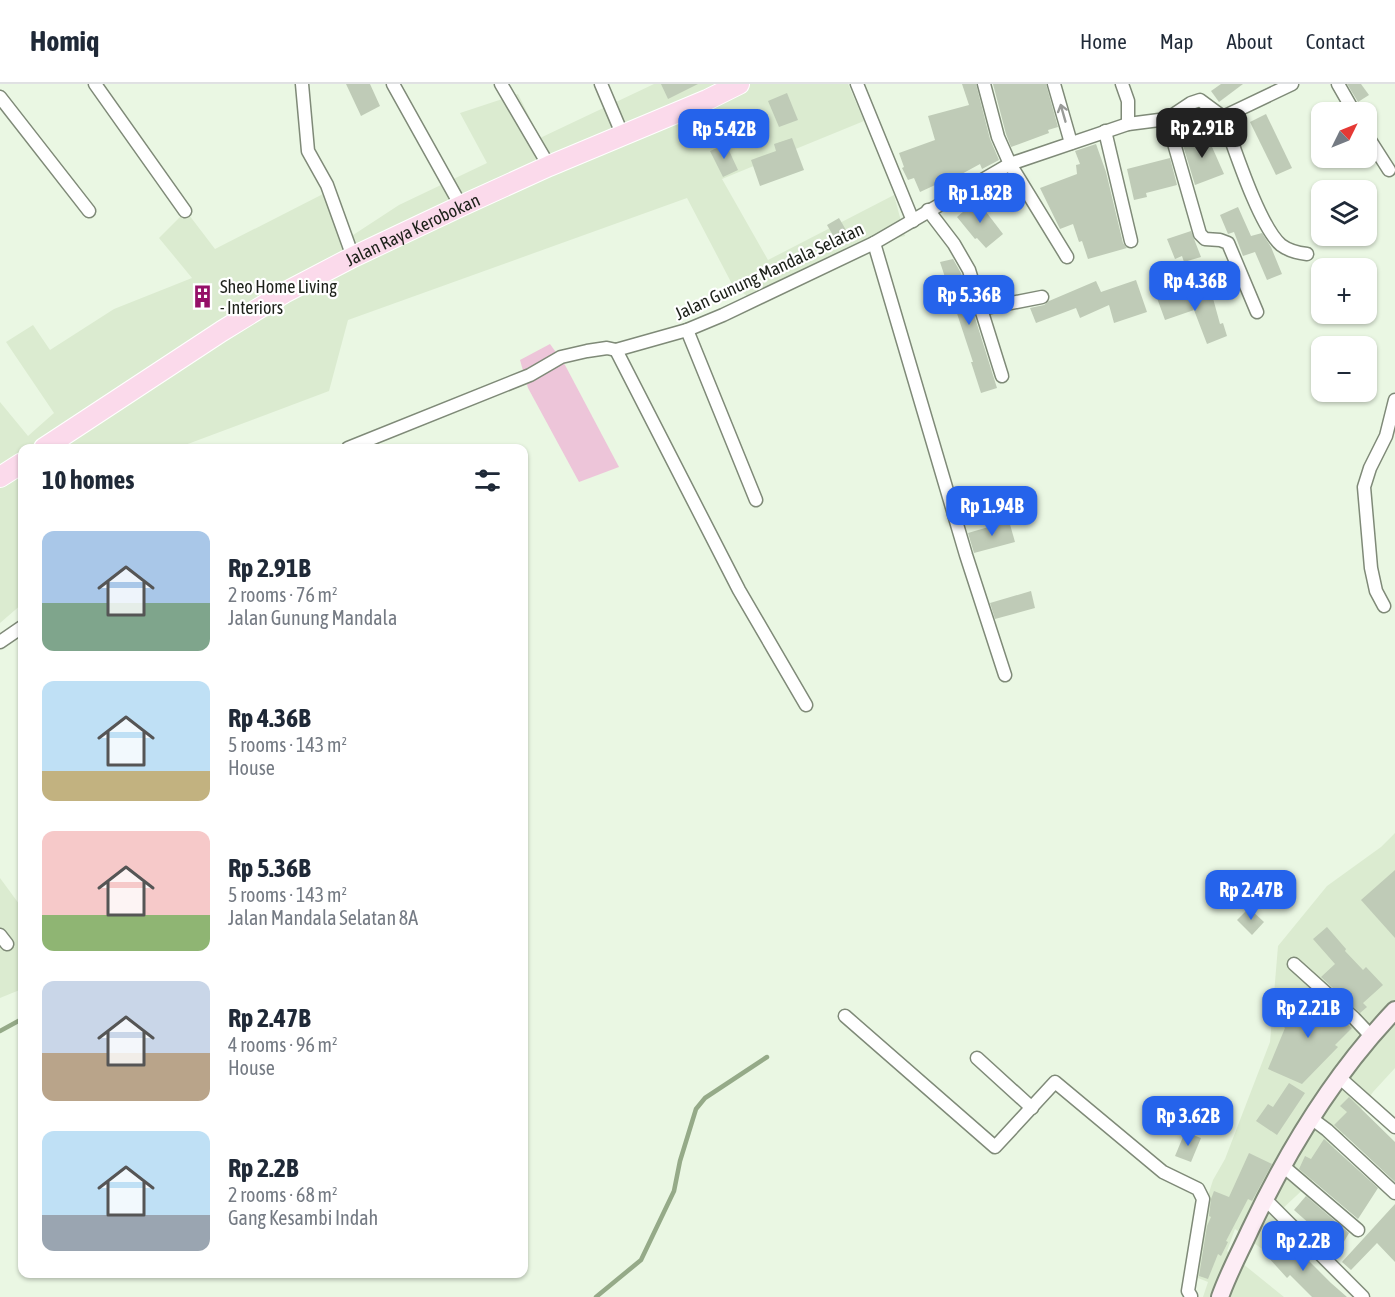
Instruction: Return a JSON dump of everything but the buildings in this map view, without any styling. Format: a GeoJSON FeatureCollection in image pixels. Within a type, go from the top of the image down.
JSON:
{"type":"FeatureCollection","features":[{"type":"Feature","properties":{"kind":"main road","name":"Jalan Raya Kerobokan"},"geometry":{"type":"LineString","coordinates":[[50,444],[284,293],[353,257],[461,206],[739,84]]}},
{"type":"Feature","properties":{"kind":"main road"},"geometry":{"type":"LineString","coordinates":[[0,477],[18,466]]}},
{"type":"Feature","properties":{"kind":"street"},"geometry":{"type":"LineString","coordinates":[[95,84],[185,211]]}},
{"type":"Feature","properties":{"kind":"street"},"geometry":{"type":"LineString","coordinates":[[302,84],[309,151],[327,185],[353,257]]}},
{"type":"Feature","properties":{"kind":"street"},"geometry":{"type":"LineString","coordinates":[[393,84],[461,206]]}},
{"type":"Feature","properties":{"kind":"street"},"geometry":{"type":"LineString","coordinates":[[501,84],[549,166]]}},
{"type":"Feature","properties":{"kind":"street"},"geometry":{"type":"LineString","coordinates":[[602,84],[623,136]]}},
{"type":"Feature","properties":{"kind":"street"},"geometry":{"type":"LineString","coordinates":[[857,84],[913,221]]}},
{"type":"Feature","properties":{"kind":"street"},"geometry":{"type":"LineString","coordinates":[[984,84],[998,137],[1010,164],[1067,257]]}},
{"type":"Feature","properties":{"kind":"street"},"geometry":{"type":"LineString","coordinates":[[1054,84],[1071,143]]}},
{"type":"Feature","properties":{"kind":"street"},"geometry":{"type":"LineString","coordinates":[[1122,84],[1128,101],[1128,124]]}},
{"type":"Feature","properties":{"kind":"street"},"geometry":{"type":"LineString","coordinates":[[1222,117],[1292,84]]}},
{"type":"Feature","properties":{"kind":"street"},"geometry":{"type":"LineString","coordinates":[[1338,84],[1348,102]]}},
{"type":"Feature","properties":{"kind":"street"},"geometry":{"type":"LineString","coordinates":[[0,97],[89,211]]}},
{"type":"Feature","properties":{"kind":"street"},"geometry":{"type":"LineString","coordinates":[[1257,312],[1228,243],[1205,239],[1200,234],[1167,119],[1191,103],[1200,100],[1222,117],[1257,205],[1272,234],[1282,246],[1294,252],[1307,254]]}},
{"type":"Feature","properties":{"kind":"street","name":"Jalan Gunung Mandala Selatan"},"geometry":{"type":"LineString","coordinates":[[358,444],[531,375],[561,357],[607,348],[616,350],[687,330],[874,243],[1010,164],[1128,124],[1167,119]]}},
{"type":"Feature","properties":{"kind":"street"},"geometry":{"type":"LineString","coordinates":[[1106,132],[1131,241]]}},
{"type":"Feature","properties":{"kind":"street"},"geometry":{"type":"LineString","coordinates":[[1377,151],[1389,170]]}},
{"type":"Feature","properties":{"kind":"street"},"geometry":{"type":"LineString","coordinates":[[928,210],[954,244],[969,270],[1002,376]]}},
{"type":"Feature","properties":{"kind":"street"},"geometry":{"type":"LineString","coordinates":[[874,243],[966,555],[1005,675]]}},
{"type":"Feature","properties":{"kind":"street"},"geometry":{"type":"LineString","coordinates":[[981,309],[1042,297]]}},
{"type":"Feature","properties":{"kind":"street"},"geometry":{"type":"LineString","coordinates":[[687,330],[756,500]]}},
{"type":"Feature","properties":{"kind":"street"},"geometry":{"type":"LineString","coordinates":[[616,350],[739,590],[806,705]]}},
{"type":"Feature","properties":{"kind":"street"},"geometry":{"type":"LineString","coordinates":[[1387,605],[1376,591],[1371,568],[1364,487],[1370,468],[1386,435],[1395,400]]}},
{"type":"Feature","properties":{"kind":"street"},"geometry":{"type":"LineString","coordinates":[[0,642],[18,630]]}},
{"type":"Feature","properties":{"kind":"street"},"geometry":{"type":"LineString","coordinates":[[1294,964],[1371,1036]]}},
{"type":"Feature","properties":{"kind":"street"},"geometry":{"type":"LineString","coordinates":[[1220,1297],[1264,1198],[1311,1118],[1371,1036],[1395,1011]]}},
{"type":"Feature","properties":{"kind":"street"},"geometry":{"type":"LineString","coordinates":[[845,1016],[995,1147],[1055,1082],[1163,1172],[1198,1189],[1203,1199],[1188,1291],[1191,1296]]}},
{"type":"Feature","properties":{"kind":"street"},"geometry":{"type":"LineString","coordinates":[[977,1058],[1032,1108]]}},
{"type":"Feature","properties":{"kind":"street"},"geometry":{"type":"LineString","coordinates":[[1340,1078],[1395,1127]]}},
{"type":"Feature","properties":{"kind":"street"},"geometry":{"type":"LineString","coordinates":[[1311,1118],[1328,1130],[1395,1193]]}},
{"type":"Feature","properties":{"kind":"street"},"geometry":{"type":"LineString","coordinates":[[1283,1166],[1358,1230]]}},
{"type":"Feature","properties":{"kind":"street"},"geometry":{"type":"LineString","coordinates":[[1264,1198],[1363,1297]]}},
{"type":"Feature","properties":{"kind":"shaded area"},"geometry":{"type":"Polygon","coordinates":[[[654,84],[848,84],[864,121],[722,179],[768,260],[894,195],[905,236],[861,247],[757,304],[732,284],[687,198],[348,320],[329,391],[188,444],[18,444],[18,607],[0,623],[0,402],[28,436],[54,413],[6,342],[33,325],[50,350],[114,309],[192,278],[159,238],[186,211],[215,249],[323,194],[347,239],[399,205],[487,163],[460,113],[518,94],[540,138],[654,84]]]}},
{"type":"Feature","properties":{"kind":"shaded area"},"geometry":{"type":"Polygon","coordinates":[[[550,344],[565,365],[619,467],[579,482],[528,388],[520,360],[550,344]]]}},
{"type":"Feature","properties":{"kind":"shaded area"},"geometry":{"type":"Polygon","coordinates":[[[1395,833],[1395,1068],[1373,1092],[1311,1182],[1280,1211],[1299,1229],[1273,1257],[1235,1229],[1227,1251],[1284,1297],[1203,1297],[1208,1282],[1193,1276],[1202,1215],[1213,1180],[1225,1159],[1270,1042],[1278,946],[1327,886],[1381,847],[1395,833]]]}},
{"type":"Feature","properties":{"kind":"shaded area"},"geometry":{"type":"Polygon","coordinates":[[[0,878],[18,903],[18,991],[0,998],[0,878]]]}},
{"type":"Feature","properties":{"kind":"waterway"},"geometry":{"type":"LineString","coordinates":[[0,1031],[18,1021]]}},
{"type":"Feature","properties":{"kind":"waterway"},"geometry":{"type":"LineString","coordinates":[[596,1297],[641,1260],[674,1191],[680,1161],[696,1109],[705,1098],[767,1057]]}},
{"type":"Feature","properties":{"kind":"place","name":"Sheo Home Living - Interiors"},"geometry":{"type":"Point","coordinates":[202,296]}}]}
